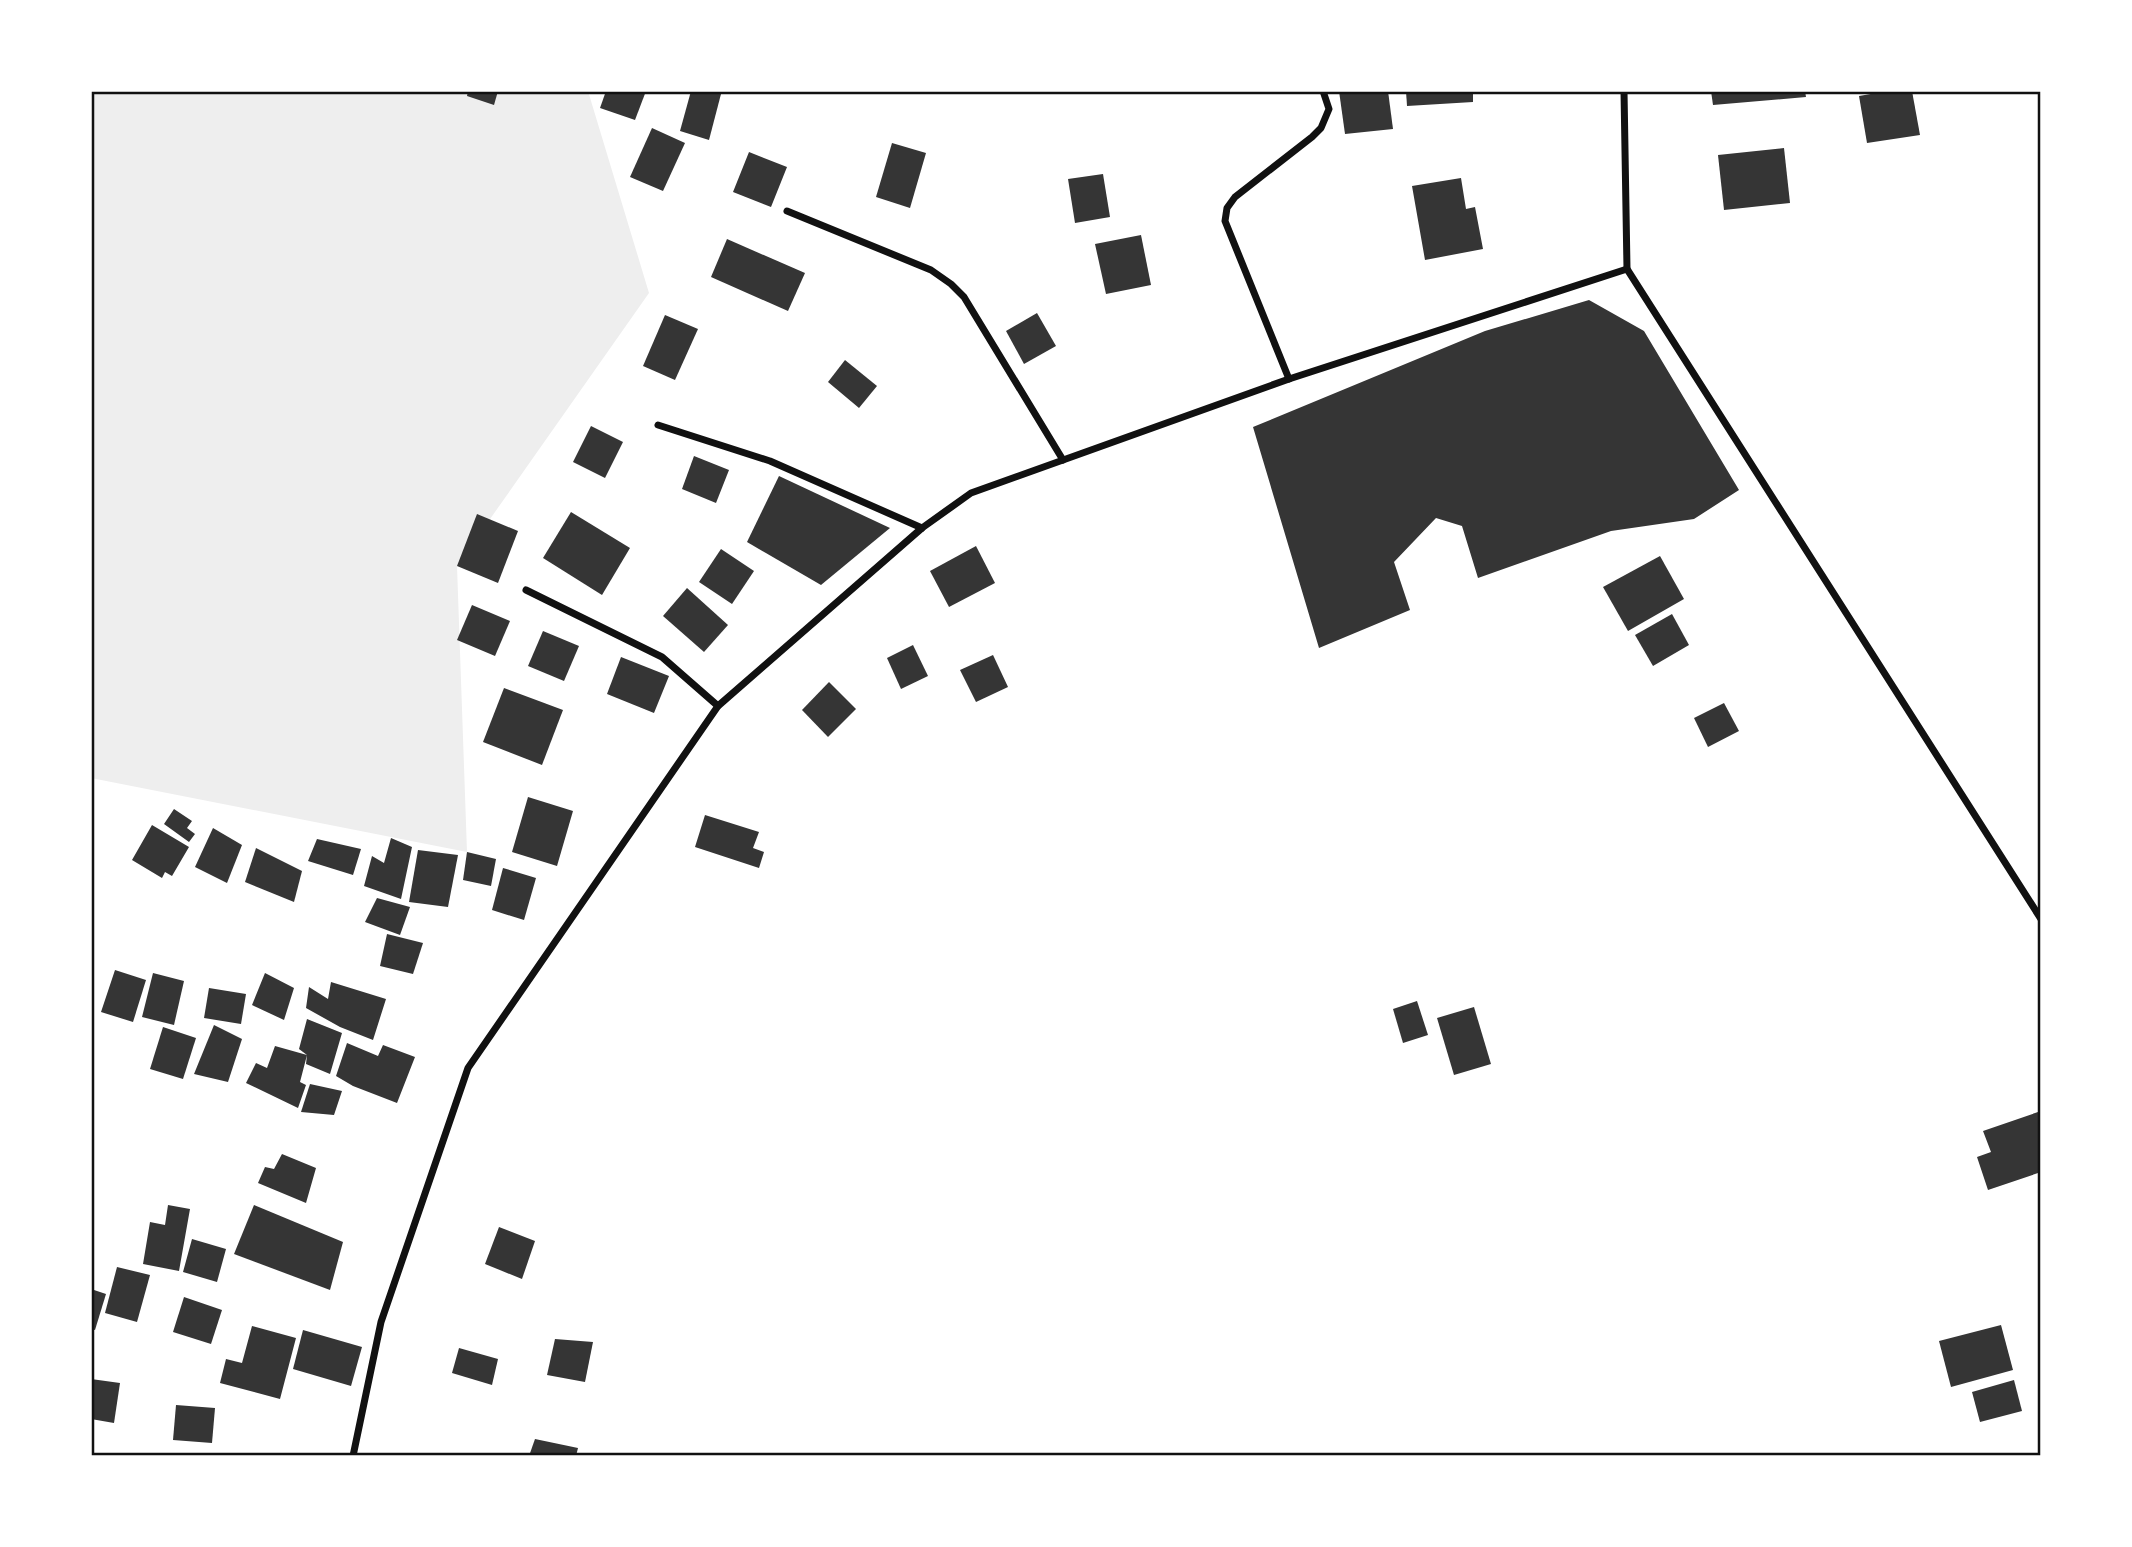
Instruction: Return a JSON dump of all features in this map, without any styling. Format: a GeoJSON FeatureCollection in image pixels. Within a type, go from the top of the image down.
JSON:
{"type":"FeatureCollection","features":[{"type":"Feature","properties":{"kind":"street"},"geometry":{"type":"LineString","coordinates":[[1289,379],[1226,221],[1227,208],[1235,197],[1321,128],[1329,109],[1323,91]]}},
{"type":"Feature","properties":{"kind":"street"},"geometry":{"type":"LineString","coordinates":[[1624,91],[1627,269],[2041,919]]}},
{"type":"Feature","properties":{"kind":"street"},"geometry":{"type":"LineString","coordinates":[[787,211],[931,270],[951,284],[964,297],[1063,460]]}},
{"type":"Feature","properties":{"kind":"street"},"geometry":{"type":"LineString","coordinates":[[353,1456],[381,1322],[468,1068],[718,706],[922,528],[971,493],[1289,379],[1627,269]]}},
{"type":"Feature","properties":{"kind":"street"},"geometry":{"type":"LineString","coordinates":[[658,425],[769,461],[922,528]]}},
{"type":"Feature","properties":{"kind":"street"},"geometry":{"type":"LineString","coordinates":[[526,590],[662,657],[718,706]]}},
{"type":"Feature","properties":{"kind":"shaded area"},"geometry":{"type":"Polygon","coordinates":[[[91,91],[588,91],[649,293],[457,566],[467,852],[91,778],[91,91]]]}},
{"type":"Feature","properties":{"kind":"building"},"geometry":{"type":"Polygon","coordinates":[[[468,91],[498,91],[494,105],[467,96],[468,91]]]}},
{"type":"Feature","properties":{"kind":"building"},"geometry":{"type":"Polygon","coordinates":[[[606,91],[646,91],[635,120],[600,108],[606,91]]]}},
{"type":"Feature","properties":{"kind":"building"},"geometry":{"type":"Polygon","coordinates":[[[691,91],[721,94],[709,140],[680,131],[691,91]]]}},
{"type":"Feature","properties":{"kind":"building"},"geometry":{"type":"Polygon","coordinates":[[[1339,91],[1388,91],[1393,129],[1345,134],[1339,91]]]}},
{"type":"Feature","properties":{"kind":"building"},"geometry":{"type":"Polygon","coordinates":[[[1406,91],[1473,91],[1473,102],[1407,106],[1406,91]]]}},
{"type":"Feature","properties":{"kind":"building"},"geometry":{"type":"Polygon","coordinates":[[[1711,91],[1805,91],[1806,97],[1713,105],[1711,91]]]}},
{"type":"Feature","properties":{"kind":"building"},"geometry":{"type":"Polygon","coordinates":[[[1888,91],[1912,91],[1920,135],[1867,143],[1859,96],[1888,91]]]}},
{"type":"Feature","properties":{"kind":"building"},"geometry":{"type":"Polygon","coordinates":[[[652,128],[685,143],[663,191],[630,177],[652,128]]]}},
{"type":"Feature","properties":{"kind":"building"},"geometry":{"type":"Polygon","coordinates":[[[892,143],[926,153],[910,208],[876,197],[892,143]]]}},
{"type":"Feature","properties":{"kind":"building"},"geometry":{"type":"Polygon","coordinates":[[[1784,148],[1790,203],[1724,210],[1718,155],[1784,148]]]}},
{"type":"Feature","properties":{"kind":"building"},"geometry":{"type":"Polygon","coordinates":[[[749,152],[787,167],[771,207],[733,192],[749,152]]]}},
{"type":"Feature","properties":{"kind":"building"},"geometry":{"type":"Polygon","coordinates":[[[1103,174],[1110,217],[1075,223],[1068,179],[1103,174]]]}},
{"type":"Feature","properties":{"kind":"building"},"geometry":{"type":"Polygon","coordinates":[[[1461,178],[1466,209],[1475,207],[1483,249],[1425,260],[1412,186],[1461,178]]]}},
{"type":"Feature","properties":{"kind":"building"},"geometry":{"type":"Polygon","coordinates":[[[1141,235],[1151,285],[1106,294],[1095,244],[1141,235]]]}},
{"type":"Feature","properties":{"kind":"building"},"geometry":{"type":"Polygon","coordinates":[[[727,239],[805,273],[788,311],[711,277],[727,239]]]}},
{"type":"Feature","properties":{"kind":"building"},"geometry":{"type":"Polygon","coordinates":[[[1589,300],[1644,331],[1739,490],[1694,519],[1611,531],[1478,578],[1462,526],[1436,518],[1394,562],[1410,610],[1319,648],[1253,427],[1485,331],[1589,300]]]}},
{"type":"Feature","properties":{"kind":"building"},"geometry":{"type":"Polygon","coordinates":[[[1037,313],[1056,346],[1024,364],[1006,331],[1037,313]]]}},
{"type":"Feature","properties":{"kind":"building"},"geometry":{"type":"Polygon","coordinates":[[[665,315],[698,329],[675,380],[643,366],[665,315]]]}},
{"type":"Feature","properties":{"kind":"building"},"geometry":{"type":"Polygon","coordinates":[[[845,360],[877,386],[859,408],[828,382],[845,360]]]}},
{"type":"Feature","properties":{"kind":"building"},"geometry":{"type":"Polygon","coordinates":[[[591,426],[623,442],[605,478],[573,462],[591,426]]]}},
{"type":"Feature","properties":{"kind":"building"},"geometry":{"type":"Polygon","coordinates":[[[694,456],[729,470],[716,503],[682,489],[694,456]]]}},
{"type":"Feature","properties":{"kind":"building"},"geometry":{"type":"Polygon","coordinates":[[[779,476],[890,528],[821,585],[747,542],[779,476]]]}},
{"type":"Feature","properties":{"kind":"building"},"geometry":{"type":"Polygon","coordinates":[[[571,512],[630,548],[602,595],[543,558],[571,512]]]}},
{"type":"Feature","properties":{"kind":"building"},"geometry":{"type":"Polygon","coordinates":[[[477,514],[518,531],[498,583],[457,566],[477,514]]]}},
{"type":"Feature","properties":{"kind":"building"},"geometry":{"type":"Polygon","coordinates":[[[976,546],[995,583],[949,607],[930,571],[976,546]]]}},
{"type":"Feature","properties":{"kind":"building"},"geometry":{"type":"Polygon","coordinates":[[[721,549],[754,571],[732,604],[699,582],[721,549]]]}},
{"type":"Feature","properties":{"kind":"building"},"geometry":{"type":"Polygon","coordinates":[[[1660,556],[1684,599],[1628,631],[1603,587],[1660,556]]]}},
{"type":"Feature","properties":{"kind":"building"},"geometry":{"type":"Polygon","coordinates":[[[687,588],[728,625],[704,652],[663,616],[687,588]]]}},
{"type":"Feature","properties":{"kind":"building"},"geometry":{"type":"Polygon","coordinates":[[[472,605],[510,621],[495,656],[457,640],[472,605]]]}},
{"type":"Feature","properties":{"kind":"building"},"geometry":{"type":"Polygon","coordinates":[[[1672,614],[1689,645],[1653,666],[1635,635],[1672,614]]]}},
{"type":"Feature","properties":{"kind":"building"},"geometry":{"type":"Polygon","coordinates":[[[543,631],[579,646],[564,681],[528,666],[543,631]]]}},
{"type":"Feature","properties":{"kind":"building"},"geometry":{"type":"Polygon","coordinates":[[[913,645],[928,676],[901,689],[887,658],[913,645]]]}},
{"type":"Feature","properties":{"kind":"building"},"geometry":{"type":"Polygon","coordinates":[[[993,655],[1008,687],[976,702],[960,670],[993,655]]]}},
{"type":"Feature","properties":{"kind":"building"},"geometry":{"type":"Polygon","coordinates":[[[621,657],[669,676],[654,713],[607,694],[621,657]]]}},
{"type":"Feature","properties":{"kind":"building"},"geometry":{"type":"Polygon","coordinates":[[[829,682],[856,709],[828,737],[802,710],[829,682]]]}},
{"type":"Feature","properties":{"kind":"building"},"geometry":{"type":"Polygon","coordinates":[[[504,688],[563,710],[542,765],[483,742],[504,688]]]}},
{"type":"Feature","properties":{"kind":"building"},"geometry":{"type":"Polygon","coordinates":[[[1724,703],[1739,731],[1708,747],[1694,718],[1724,703]]]}},
{"type":"Feature","properties":{"kind":"building"},"geometry":{"type":"Polygon","coordinates":[[[528,797],[573,811],[557,866],[512,852],[528,797]]]}},
{"type":"Feature","properties":{"kind":"building"},"geometry":{"type":"Polygon","coordinates":[[[174,809],[192,821],[187,828],[195,834],[189,842],[164,824],[174,809]]]}},
{"type":"Feature","properties":{"kind":"building"},"geometry":{"type":"Polygon","coordinates":[[[705,815],[759,832],[753,848],[764,852],[759,868],[695,847],[705,815]]]}},
{"type":"Feature","properties":{"kind":"building"},"geometry":{"type":"Polygon","coordinates":[[[152,825],[189,847],[172,876],[165,872],[162,878],[132,860],[152,825]]]}},
{"type":"Feature","properties":{"kind":"building"},"geometry":{"type":"Polygon","coordinates":[[[213,828],[242,845],[227,883],[195,867],[213,828]]]}},
{"type":"Feature","properties":{"kind":"building"},"geometry":{"type":"Polygon","coordinates":[[[391,838],[412,847],[401,899],[364,886],[372,856],[384,863],[391,838]]]}},
{"type":"Feature","properties":{"kind":"building"},"geometry":{"type":"Polygon","coordinates":[[[317,839],[361,849],[353,875],[308,861],[317,839]]]}},
{"type":"Feature","properties":{"kind":"building"},"geometry":{"type":"Polygon","coordinates":[[[256,848],[302,871],[294,902],[245,882],[256,848]]]}},
{"type":"Feature","properties":{"kind":"building"},"geometry":{"type":"Polygon","coordinates":[[[418,850],[458,855],[448,907],[409,902],[418,850]]]}},
{"type":"Feature","properties":{"kind":"building"},"geometry":{"type":"Polygon","coordinates":[[[467,852],[496,859],[491,886],[463,880],[467,852]]]}},
{"type":"Feature","properties":{"kind":"building"},"geometry":{"type":"Polygon","coordinates":[[[503,868],[536,878],[524,920],[492,910],[503,868]]]}},
{"type":"Feature","properties":{"kind":"building"},"geometry":{"type":"Polygon","coordinates":[[[377,898],[410,907],[400,935],[365,922],[377,898]]]}},
{"type":"Feature","properties":{"kind":"building"},"geometry":{"type":"Polygon","coordinates":[[[387,934],[423,943],[413,974],[380,966],[387,934]]]}},
{"type":"Feature","properties":{"kind":"building"},"geometry":{"type":"Polygon","coordinates":[[[115,970],[146,980],[133,1022],[101,1012],[115,970]]]}},
{"type":"Feature","properties":{"kind":"building"},"geometry":{"type":"Polygon","coordinates":[[[153,973],[184,981],[174,1025],[142,1017],[153,973]]]}},
{"type":"Feature","properties":{"kind":"building"},"geometry":{"type":"Polygon","coordinates":[[[265,973],[294,988],[284,1020],[252,1005],[265,973]]]}},
{"type":"Feature","properties":{"kind":"building"},"geometry":{"type":"Polygon","coordinates":[[[331,982],[386,999],[373,1040],[340,1027],[306,1008],[309,987],[328,999],[331,982]]]}},
{"type":"Feature","properties":{"kind":"building"},"geometry":{"type":"Polygon","coordinates":[[[209,988],[246,994],[241,1024],[204,1018],[209,988]]]}},
{"type":"Feature","properties":{"kind":"building"},"geometry":{"type":"Polygon","coordinates":[[[1417,1001],[1428,1035],[1403,1043],[1393,1009],[1417,1001]]]}},
{"type":"Feature","properties":{"kind":"building"},"geometry":{"type":"Polygon","coordinates":[[[1474,1007],[1491,1064],[1454,1075],[1437,1018],[1474,1007]]]}},
{"type":"Feature","properties":{"kind":"building"},"geometry":{"type":"Polygon","coordinates":[[[307,1019],[342,1033],[330,1074],[306,1064],[307,1055],[299,1049],[307,1019]]]}},
{"type":"Feature","properties":{"kind":"building"},"geometry":{"type":"Polygon","coordinates":[[[214,1025],[242,1039],[228,1082],[194,1074],[214,1025]]]}},
{"type":"Feature","properties":{"kind":"building"},"geometry":{"type":"Polygon","coordinates":[[[163,1027],[196,1038],[183,1079],[150,1069],[163,1027]]]}},
{"type":"Feature","properties":{"kind":"building"},"geometry":{"type":"Polygon","coordinates":[[[347,1043],[378,1056],[383,1045],[415,1057],[397,1103],[353,1086],[336,1076],[347,1043]]]}},
{"type":"Feature","properties":{"kind":"building"},"geometry":{"type":"Polygon","coordinates":[[[275,1046],[307,1055],[300,1082],[306,1085],[298,1108],[246,1083],[256,1063],[267,1068],[275,1046]]]}},
{"type":"Feature","properties":{"kind":"building"},"geometry":{"type":"Polygon","coordinates":[[[310,1084],[342,1091],[334,1115],[301,1112],[310,1084]]]}},
{"type":"Feature","properties":{"kind":"building"},"geometry":{"type":"Polygon","coordinates":[[[2041,1111],[2041,1172],[1988,1190],[1977,1157],[1991,1152],[1983,1131],[2041,1111]]]}},
{"type":"Feature","properties":{"kind":"building"},"geometry":{"type":"Polygon","coordinates":[[[282,1154],[316,1168],[306,1203],[258,1183],[265,1167],[274,1169],[282,1154]]]}},
{"type":"Feature","properties":{"kind":"building"},"geometry":{"type":"Polygon","coordinates":[[[168,1205],[190,1209],[179,1271],[143,1264],[150,1222],[165,1225],[168,1205]]]}},
{"type":"Feature","properties":{"kind":"building"},"geometry":{"type":"Polygon","coordinates":[[[254,1205],[343,1242],[330,1290],[234,1254],[254,1205]]]}},
{"type":"Feature","properties":{"kind":"building"},"geometry":{"type":"Polygon","coordinates":[[[499,1227],[535,1241],[522,1279],[485,1264],[499,1227]]]}},
{"type":"Feature","properties":{"kind":"building"},"geometry":{"type":"Polygon","coordinates":[[[192,1239],[226,1249],[217,1282],[183,1272],[192,1239]]]}},
{"type":"Feature","properties":{"kind":"building"},"geometry":{"type":"Polygon","coordinates":[[[117,1267],[150,1275],[137,1322],[105,1313],[117,1267]]]}},
{"type":"Feature","properties":{"kind":"building"},"geometry":{"type":"Polygon","coordinates":[[[91,1289],[106,1294],[95,1330],[91,1329],[91,1289]]]}},
{"type":"Feature","properties":{"kind":"building"},"geometry":{"type":"Polygon","coordinates":[[[184,1297],[222,1310],[211,1344],[173,1332],[184,1297]]]}},
{"type":"Feature","properties":{"kind":"building"},"geometry":{"type":"Polygon","coordinates":[[[2001,1325],[2013,1370],[1951,1387],[1939,1341],[2001,1325]]]}},
{"type":"Feature","properties":{"kind":"building"},"geometry":{"type":"Polygon","coordinates":[[[252,1326],[296,1338],[280,1399],[220,1383],[226,1359],[242,1363],[252,1326]]]}},
{"type":"Feature","properties":{"kind":"building"},"geometry":{"type":"Polygon","coordinates":[[[303,1330],[362,1347],[351,1386],[293,1369],[303,1330]]]}},
{"type":"Feature","properties":{"kind":"building"},"geometry":{"type":"Polygon","coordinates":[[[555,1339],[593,1342],[585,1382],[547,1375],[555,1339]]]}},
{"type":"Feature","properties":{"kind":"building"},"geometry":{"type":"Polygon","coordinates":[[[459,1348],[498,1359],[492,1385],[452,1373],[459,1348]]]}},
{"type":"Feature","properties":{"kind":"building"},"geometry":{"type":"Polygon","coordinates":[[[91,1379],[120,1383],[114,1423],[91,1419],[91,1379]]]}},
{"type":"Feature","properties":{"kind":"building"},"geometry":{"type":"Polygon","coordinates":[[[2014,1380],[2022,1411],[1980,1422],[1972,1392],[2014,1380]]]}},
{"type":"Feature","properties":{"kind":"building"},"geometry":{"type":"Polygon","coordinates":[[[176,1405],[215,1408],[212,1443],[173,1440],[176,1405]]]}},
{"type":"Feature","properties":{"kind":"building"},"geometry":{"type":"Polygon","coordinates":[[[535,1439],[578,1448],[576,1456],[529,1456],[535,1439]]]}}]}
